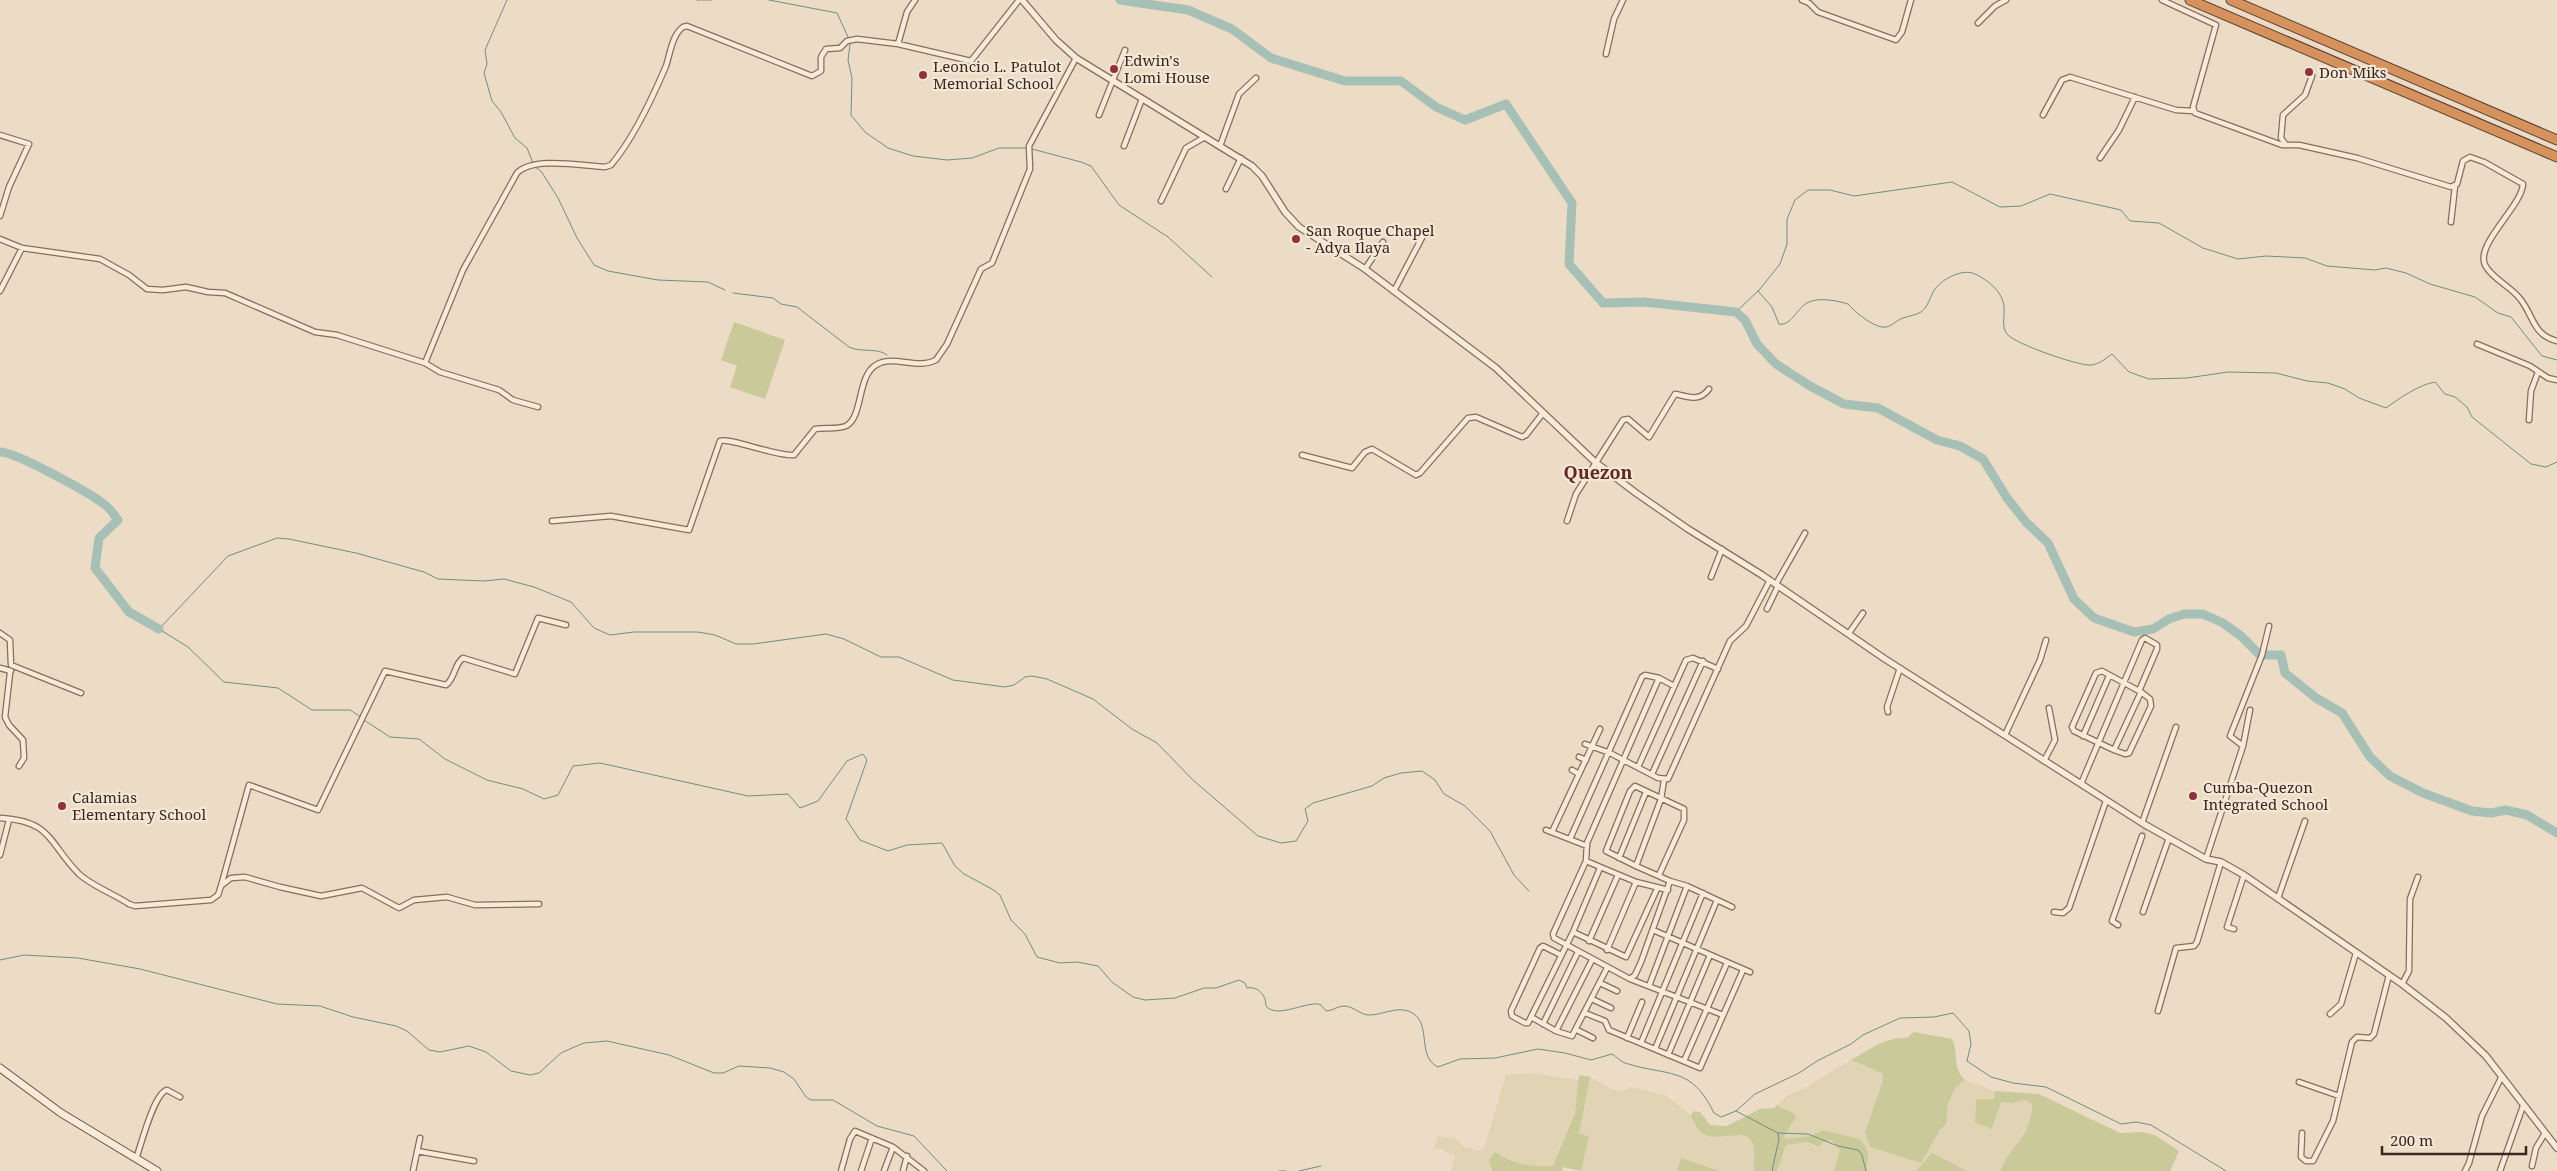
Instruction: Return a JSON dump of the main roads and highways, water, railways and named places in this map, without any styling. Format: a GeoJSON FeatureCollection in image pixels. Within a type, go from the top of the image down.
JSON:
{"type":"FeatureCollection","features":[{"type":"Feature","properties":{"kind":"highway"},"geometry":{"type":"LineString","coordinates":[[2190,0],[2538,148],[2557,158]]}},
{"type":"Feature","properties":{"kind":"highway"},"geometry":{"type":"LineString","coordinates":[[2231,0],[2557,140]]}},
{"type":"Feature","properties":{"kind":"main road"},"geometry":{"type":"LineString","coordinates":[[0,1068],[61,1113],[158,1171]]}},
{"type":"Feature","properties":{"kind":"waterway"},"geometry":{"type":"LineString","coordinates":[[507,0],[485,50],[487,64],[484,73],[492,101],[501,112],[515,138],[527,148],[533,163]]}},
{"type":"Feature","properties":{"kind":"waterway"},"geometry":{"type":"LineString","coordinates":[[697,0],[711,0]]}},
{"type":"Feature","properties":{"kind":"waterway"},"geometry":{"type":"LineString","coordinates":[[769,0],[837,13],[849,39]]}},
{"type":"Feature","properties":{"kind":"waterway"},"geometry":{"type":"LineString","coordinates":[[1120,0],[1188,10],[1232,29],[1271,58],[1345,81],[1401,81],[1436,107],[1465,120],[1506,104],[1572,203],[1569,264],[1603,303],[1644,302],[1736,312],[1745,320],[1757,344],[1776,364],[1810,386],[1844,404],[1878,408],[1937,440],[1960,446],[1983,459],[2007,498],[2026,522],[2048,543],[2074,599],[2094,618],[2134,632],[2153,629],[2169,619],[2184,614],[2203,614],[2223,623],[2241,636],[2260,655],[2281,655],[2285,673],[2316,698],[2342,713],[2370,757],[2390,776],[2423,793],[2472,811],[2491,813],[2506,810],[2527,815],[2557,833]]}},
{"type":"Feature","properties":{"kind":"waterway"},"geometry":{"type":"LineString","coordinates":[[850,44],[848,60],[852,78],[851,115],[865,132],[888,148],[913,156],[947,160],[972,158],[999,148],[1026,148]]}},
{"type":"Feature","properties":{"kind":"waterway"},"geometry":{"type":"LineString","coordinates":[[1032,149],[1091,166],[1119,205],[1168,237],[1212,277]]}},
{"type":"Feature","properties":{"kind":"waterway"},"geometry":{"type":"LineString","coordinates":[[535,167],[541,171],[558,198],[577,238],[594,265],[608,271],[658,280],[708,282],[725,290]]}},
{"type":"Feature","properties":{"kind":"waterway"},"geometry":{"type":"LineString","coordinates":[[1736,312],[1760,289],[1780,264],[1787,244],[1787,219],[1795,200],[1808,190],[1830,190],[1854,196],[1952,182],[2000,207],[2021,206],[2050,194],[2121,210],[2130,221],[2159,223],[2203,248],[2238,259],[2266,256],[2305,258],[2327,266],[2375,270],[2386,268],[2406,273],[2430,284],[2475,297],[2498,313],[2511,317],[2542,356],[2557,360]]}},
{"type":"Feature","properties":{"kind":"waterway"},"geometry":{"type":"LineString","coordinates":[[1758,291],[1772,307],[1779,324],[1783,324],[1791,319],[1805,304],[1824,300],[1848,304],[1871,323],[1886,327],[1921,312],[1926,307],[1938,285],[1948,278],[1965,272],[1975,274],[1990,283],[2001,296],[2004,307],[2004,328],[2007,334],[2032,348],[2058,357],[2091,365],[2101,362],[2112,354],[2129,372],[2149,379],[2187,378],[2228,372],[2276,373],[2307,381],[2328,383],[2345,389],[2359,398],[2386,408],[2416,389],[2435,382],[2445,394],[2455,397],[2467,407],[2472,417],[2531,464],[2546,467],[2557,462]]}},
{"type":"Feature","properties":{"kind":"waterway"},"geometry":{"type":"LineString","coordinates":[[733,293],[773,298],[781,304],[797,307],[849,347],[859,350],[879,351],[887,355]]}},
{"type":"Feature","properties":{"kind":"waterway"},"geometry":{"type":"LineString","coordinates":[[0,452],[20,458],[53,474],[107,506],[118,520],[99,538],[95,568],[129,612],[159,629]]}},
{"type":"Feature","properties":{"kind":"waterway"},"geometry":{"type":"LineString","coordinates":[[361,717],[350,710],[312,710],[278,688],[224,682],[188,647],[159,629],[228,556],[277,538],[356,553],[424,572],[438,579],[484,581],[504,579],[534,587],[571,602],[594,628],[610,635],[634,632],[698,632],[715,635],[736,644],[753,644],[826,634],[844,639],[881,657],[899,657],[953,680],[1005,687],[1014,685],[1025,677],[1032,676],[1047,679],[1093,699],[1132,729],[1157,743],[1193,780],[1258,836],[1281,843],[1296,841],[1308,821],[1305,809],[1313,803],[1372,786],[1384,778],[1401,773],[1422,771],[1435,780],[1444,794],[1465,806],[1490,831],[1514,875],[1529,891]]}},
{"type":"Feature","properties":{"kind":"waterway"},"geometry":{"type":"LineString","coordinates":[[364,720],[390,737],[419,739],[445,759],[487,780],[523,789],[544,799],[558,795],[573,766],[600,763],[748,796],[788,794],[800,808],[818,801],[847,761],[863,754],[867,760],[846,819],[860,840],[888,851],[907,845],[942,843],[955,866],[964,874],[1000,895],[1011,920],[1025,934],[1037,957],[1060,963],[1077,962],[1098,966],[1112,982],[1133,997],[1145,1000],[1175,998],[1204,988],[1216,988],[1239,980],[1245,983],[1247,988],[1255,988],[1261,992],[1265,998],[1266,1006],[1271,1010],[1278,1011],[1316,1004],[1321,1005],[1326,1011],[1344,1006],[1369,1015],[1398,1010],[1409,1011],[1419,1019],[1428,1056],[1438,1067],[1460,1059],[1495,1058],[1538,1049],[1565,1053],[1591,1060],[1612,1054],[1625,1063],[1677,1075],[1687,1080],[1696,1087],[1714,1113],[1721,1117],[1736,1111],[1755,1094],[1799,1073],[1817,1061],[1851,1044],[1863,1035],[1900,1018],[1934,1017],[1953,1013],[1969,1031],[1971,1044],[1967,1061],[1991,1077],[2013,1083],[2046,1087],[2121,1124],[2136,1122],[2151,1125],[2226,1171]]}},
{"type":"Feature","properties":{"kind":"waterway"},"geometry":{"type":"LineString","coordinates":[[0,960],[24,955],[78,958],[140,969],[277,1004],[320,1006],[353,1017],[396,1026],[407,1031],[429,1050],[440,1052],[469,1046],[486,1052],[511,1071],[530,1075],[539,1073],[561,1053],[572,1048],[584,1043],[607,1041],[669,1055],[714,1073],[723,1073],[739,1066],[770,1068],[784,1072],[794,1079],[806,1097],[811,1100],[833,1100],[877,1126],[914,1136],[947,1171]]}},
{"type":"Feature","properties":{"kind":"waterway"},"geometry":{"type":"LineString","coordinates":[[1736,1111],[1778,1133],[1808,1134],[1838,1146],[1858,1150],[1862,1155],[1866,1171]]}},
{"type":"Feature","properties":{"kind":"waterway"},"geometry":{"type":"LineString","coordinates":[[1772,1171],[1779,1139],[1778,1133]]}},
{"type":"Feature","properties":{"kind":"waterway"},"geometry":{"type":"LineString","coordinates":[[1299,1171],[1321,1166]]}},
{"type":"Feature","properties":{"kind":"waterway"},"geometry":{"type":"LineString","coordinates":[[1279,1171],[1286,1171]]}},
{"type":"Feature","properties":{"kind":"tunnel"},"geometry":{"type":"LineString","coordinates":[[2142,836],[2145,829]]}},
{"type":"Feature","properties":{"kind":"place","name":"Edwin's Lomi House"},"geometry":{"type":"Point","coordinates":[1114,69]}},
{"type":"Feature","properties":{"kind":"place","name":"Don Miks"},"geometry":{"type":"Point","coordinates":[2309,72]}},
{"type":"Feature","properties":{"kind":"place","name":"Leoncio L. Patulot Memorial School"},"geometry":{"type":"Point","coordinates":[923,75]}},
{"type":"Feature","properties":{"kind":"place","name":"San Roque Chapel - Adya Ilaya"},"geometry":{"type":"Point","coordinates":[1296,239]}},
{"type":"Feature","properties":{"kind":"place","name":"Cumba-Quezon Integrated School"},"geometry":{"type":"Point","coordinates":[2193,796]}},
{"type":"Feature","properties":{"kind":"place","name":"Calamias Elementary School"},"geometry":{"type":"Point","coordinates":[62,806]}},
{"type":"Feature","properties":{"kind":"district","name":"Quezon"},"geometry":{"type":"Point","coordinates":[1598,472]}}]}
